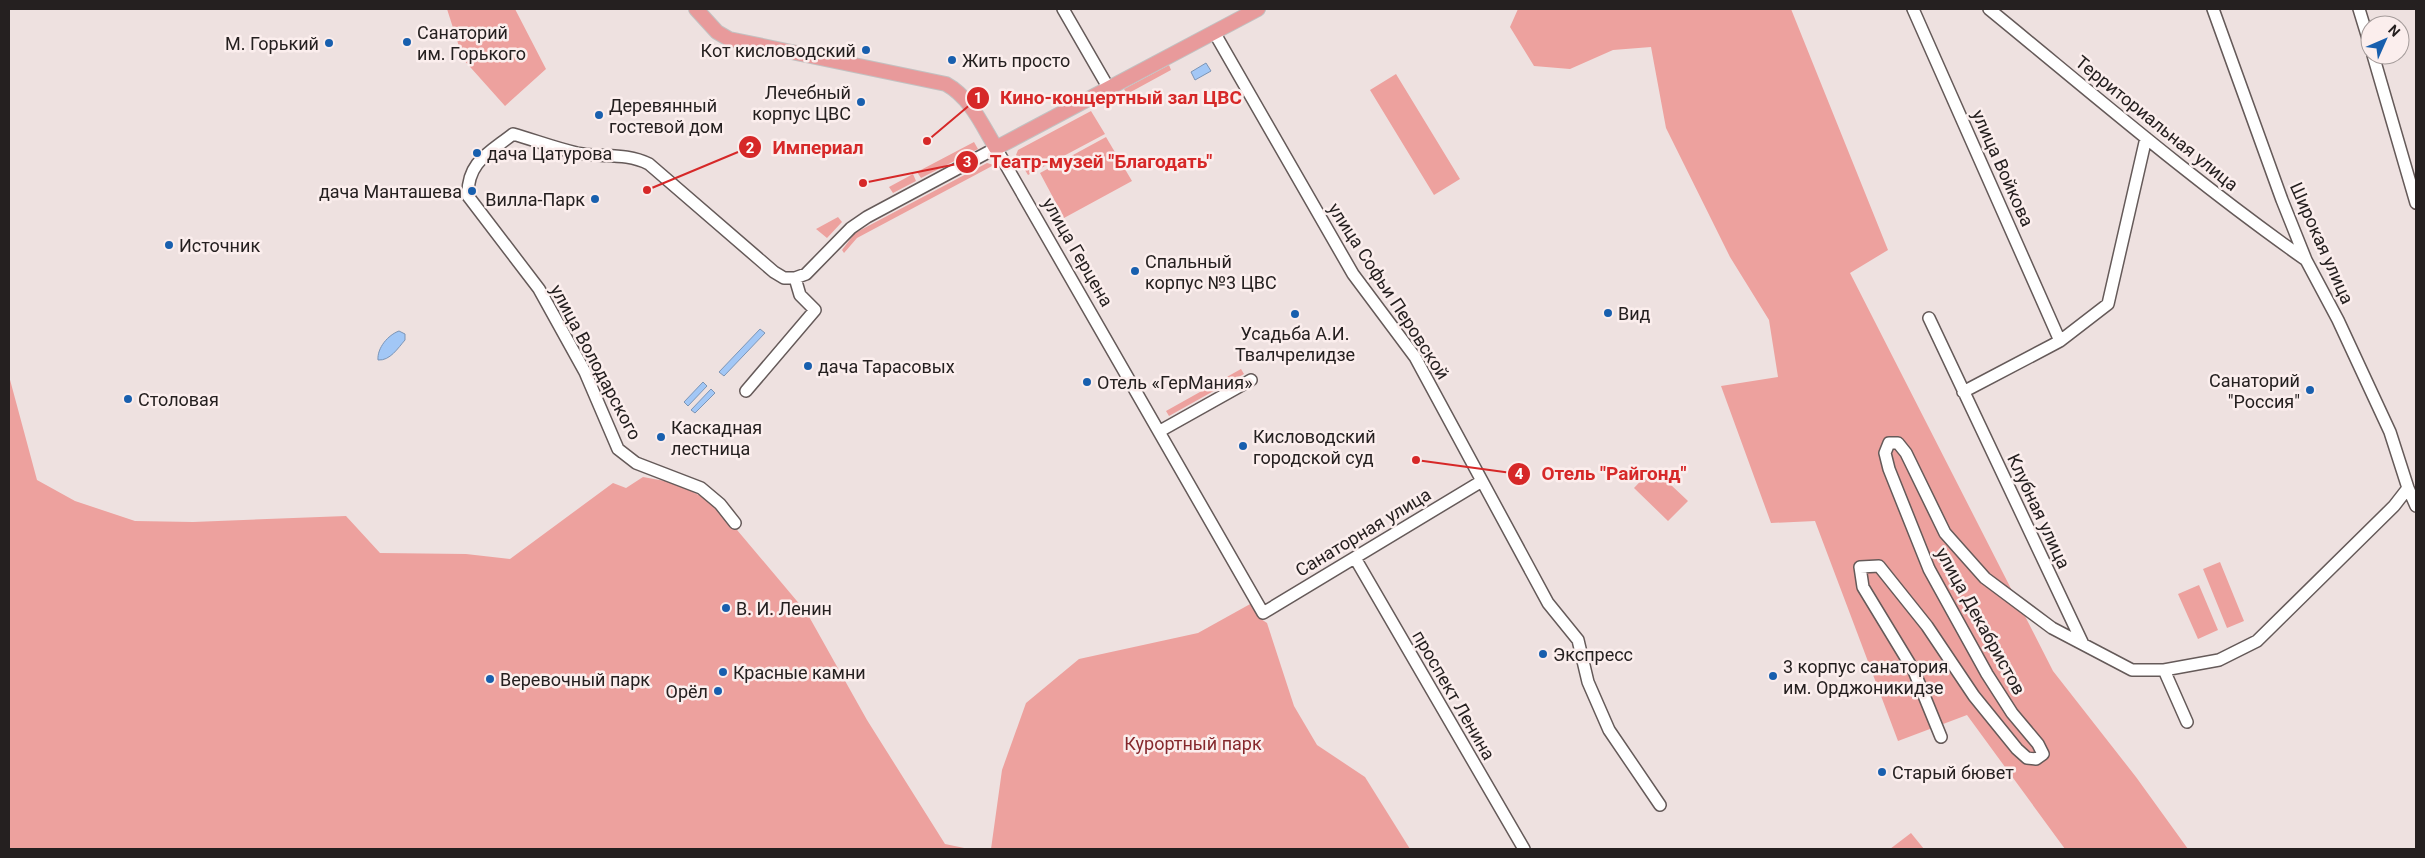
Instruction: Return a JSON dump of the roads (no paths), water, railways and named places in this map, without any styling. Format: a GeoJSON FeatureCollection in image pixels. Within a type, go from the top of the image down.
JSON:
{"type":"FeatureCollection","features":[{"type":"Feature","properties":{"kind":"main road","name":"улица Герцена"},"geometry":{"type":"LineString","coordinates":[[696,9],[717,32],[729,38],[946,84],[959,91],[969,103],[996,148]]}},
{"type":"Feature","properties":{"kind":"main road"},"geometry":{"type":"LineString","coordinates":[[996,148],[1258,9]]}},
{"type":"Feature","properties":{"kind":"street"},"geometry":{"type":"LineString","coordinates":[[1063,9],[1108,88]]}},
{"type":"Feature","properties":{"kind":"street","name":"улица Войкова"},"geometry":{"type":"LineString","coordinates":[[1913,9],[2060,341]]}},
{"type":"Feature","properties":{"kind":"street","name":"Территориальная улица"},"geometry":{"type":"LineString","coordinates":[[1989,9],[2146,138],[2306,260]]}},
{"type":"Feature","properties":{"kind":"street","name":"Широкая улица"},"geometry":{"type":"LineString","coordinates":[[2213,9],[2282,200],[2306,260],[2338,320],[2390,432],[2408,488]]}},
{"type":"Feature","properties":{"kind":"street","name":"улица Софьи Перовской"},"geometry":{"type":"LineString","coordinates":[[1214,32],[1353,274],[1415,357],[1548,603],[1578,640],[1588,682],[1609,730],[1660,805]]}},
{"type":"Feature","properties":{"kind":"street"},"geometry":{"type":"LineString","coordinates":[[2376,65],[2416,202]]}},
{"type":"Feature","properties":{"kind":"street","name":"улица Володарского"},"geometry":{"type":"LineString","coordinates":[[735,522],[720,504],[701,488],[636,462],[618,449],[585,372],[539,289],[468,196],[468,181],[478,162],[513,134],[576,152],[637,158],[649,164],[774,272],[784,278],[795,278]]}},
{"type":"Feature","properties":{"kind":"street"},"geometry":{"type":"LineString","coordinates":[[1963,392],[2060,341],[2108,304],[2146,138]]}},
{"type":"Feature","properties":{"kind":"street"},"geometry":{"type":"LineString","coordinates":[[746,391],[815,310],[800,295],[795,278],[806,274],[815,267],[851,228],[868,217],[996,148]]}},
{"type":"Feature","properties":{"kind":"street","name":"улица Герцена"},"geometry":{"type":"LineString","coordinates":[[996,148],[1263,613]]}},
{"type":"Feature","properties":{"kind":"street","name":"Клубная улица"},"geometry":{"type":"LineString","coordinates":[[1929,318],[2084,645]]}},
{"type":"Feature","properties":{"kind":"street"},"geometry":{"type":"LineString","coordinates":[[1160,432],[1251,380]]}},
{"type":"Feature","properties":{"kind":"street","name":"улица Декабристов"},"geometry":{"type":"LineString","coordinates":[[1941,737],[1914,671],[1863,587],[1860,567],[1879,566],[1927,626],[1974,696],[2017,749],[2027,758],[2036,759],[2043,754],[2038,744],[2012,713],[1987,674],[1929,569],[1889,469],[1885,453],[1889,443],[1898,443],[1906,454],[1945,533],[1985,578],[2033,615],[2132,670],[2164,670],[2219,660],[2257,641],[2394,506],[2408,488]]}},
{"type":"Feature","properties":{"kind":"street","name":"Санаторная улица"},"geometry":{"type":"LineString","coordinates":[[1263,613],[1482,482]]}},
{"type":"Feature","properties":{"kind":"street"},"geometry":{"type":"LineString","coordinates":[[2408,488],[2416,506]]}},
{"type":"Feature","properties":{"kind":"street","name":"проспект Ленина"},"geometry":{"type":"LineString","coordinates":[[1355,558],[1524,849]]}},
{"type":"Feature","properties":{"kind":"street"},"geometry":{"type":"LineString","coordinates":[[2164,670],[2187,722]]}},
{"type":"Feature","properties":{"kind":"water"},"geometry":{"type":"Polygon","coordinates":[[[1206,63],[1211,71],[1195,80],[1191,72],[1206,63]]]}},
{"type":"Feature","properties":{"kind":"water"},"geometry":{"type":"Polygon","coordinates":[[[760,329],[765,333],[724,376],[719,372],[760,329]]]}},
{"type":"Feature","properties":{"kind":"water"},"geometry":{"type":"Polygon","coordinates":[[[399,331],[405,334],[405,340],[390,356],[378,360],[379,351],[384,342],[399,331]]]}},
{"type":"Feature","properties":{"kind":"water"},"geometry":{"type":"Polygon","coordinates":[[[703,382],[707,386],[688,406],[684,402],[703,382]]]}},
{"type":"Feature","properties":{"kind":"water"},"geometry":{"type":"Polygon","coordinates":[[[711,389],[715,393],[695,413],[691,410],[711,389]]]}},
{"type":"Feature","properties":{"kind":"place","name":"Санаторий им. Горького"},"geometry":{"type":"Point","coordinates":[407,42]}},
{"type":"Feature","properties":{"kind":"place","name":"М. Горький"},"geometry":{"type":"Point","coordinates":[329,43]}},
{"type":"Feature","properties":{"kind":"place","name":"Кот кисловодский"},"geometry":{"type":"Point","coordinates":[866,50]}},
{"type":"Feature","properties":{"kind":"place","name":"Жить просто"},"geometry":{"type":"Point","coordinates":[952,60]}},
{"type":"Feature","properties":{"kind":"place","name":"Лечебный корпус ЦВС"},"geometry":{"type":"Point","coordinates":[861,102]}},
{"type":"Feature","properties":{"kind":"place","name":"Деревянный гостевой дом"},"geometry":{"type":"Point","coordinates":[599,115]}},
{"type":"Feature","properties":{"kind":"place","name":"Кино-концертный зал ЦВС"},"geometry":{"type":"Point","coordinates":[927,141]}},
{"type":"Feature","properties":{"kind":"place","name":"дача Цатурова"},"geometry":{"type":"Point","coordinates":[477,153]}},
{"type":"Feature","properties":{"kind":"place","name":"Театр-музей \"Благодать\""},"geometry":{"type":"Point","coordinates":[863,183]}},
{"type":"Feature","properties":{"kind":"place","name":"Империал"},"geometry":{"type":"Point","coordinates":[647,190]}},
{"type":"Feature","properties":{"kind":"place","name":"дача Манташева"},"geometry":{"type":"Point","coordinates":[472,191]}},
{"type":"Feature","properties":{"kind":"place","name":"Вилла-Парк"},"geometry":{"type":"Point","coordinates":[595,199]}},
{"type":"Feature","properties":{"kind":"place","name":"Источник"},"geometry":{"type":"Point","coordinates":[169,245]}},
{"type":"Feature","properties":{"kind":"place","name":"Спальный корпус №3 ЦВС"},"geometry":{"type":"Point","coordinates":[1135,271]}},
{"type":"Feature","properties":{"kind":"place","name":"Вид"},"geometry":{"type":"Point","coordinates":[1608,313]}},
{"type":"Feature","properties":{"kind":"place","name":"Усадьба А.И. Твалчрелидзе"},"geometry":{"type":"Point","coordinates":[1295,314]}},
{"type":"Feature","properties":{"kind":"place","name":"дача Тарасовых"},"geometry":{"type":"Point","coordinates":[808,366]}},
{"type":"Feature","properties":{"kind":"place","name":"Отель «ГерМания»"},"geometry":{"type":"Point","coordinates":[1087,382]}},
{"type":"Feature","properties":{"kind":"place","name":"Санаторий \"Россия\""},"geometry":{"type":"Point","coordinates":[2310,390]}},
{"type":"Feature","properties":{"kind":"place","name":"Столовая"},"geometry":{"type":"Point","coordinates":[128,399]}},
{"type":"Feature","properties":{"kind":"place","name":"Каскадная лестница"},"geometry":{"type":"Point","coordinates":[661,437]}},
{"type":"Feature","properties":{"kind":"place","name":"Кисловодский городской суд"},"geometry":{"type":"Point","coordinates":[1243,446]}},
{"type":"Feature","properties":{"kind":"place","name":"Отель \"Райгонд\""},"geometry":{"type":"Point","coordinates":[1416,460]}},
{"type":"Feature","properties":{"kind":"place","name":"В. И. Ленин"},"geometry":{"type":"Point","coordinates":[726,608]}},
{"type":"Feature","properties":{"kind":"place","name":"Экспресс"},"geometry":{"type":"Point","coordinates":[1543,654]}},
{"type":"Feature","properties":{"kind":"place","name":"Красные камни"},"geometry":{"type":"Point","coordinates":[723,672]}},
{"type":"Feature","properties":{"kind":"place","name":"3 корпус санатория им. Орджоникидзе"},"geometry":{"type":"Point","coordinates":[1773,676]}},
{"type":"Feature","properties":{"kind":"place","name":"Веревочный парк"},"geometry":{"type":"Point","coordinates":[490,679]}},
{"type":"Feature","properties":{"kind":"place","name":"Орёл"},"geometry":{"type":"Point","coordinates":[718,691]}},
{"type":"Feature","properties":{"kind":"place","name":"Старый бювет"},"geometry":{"type":"Point","coordinates":[1882,772]}},
{"type":"Feature","properties":{"kind":"park label","name":"Курортный парк"},"geometry":{"type":"Point","coordinates":[1193,743]}}]}
